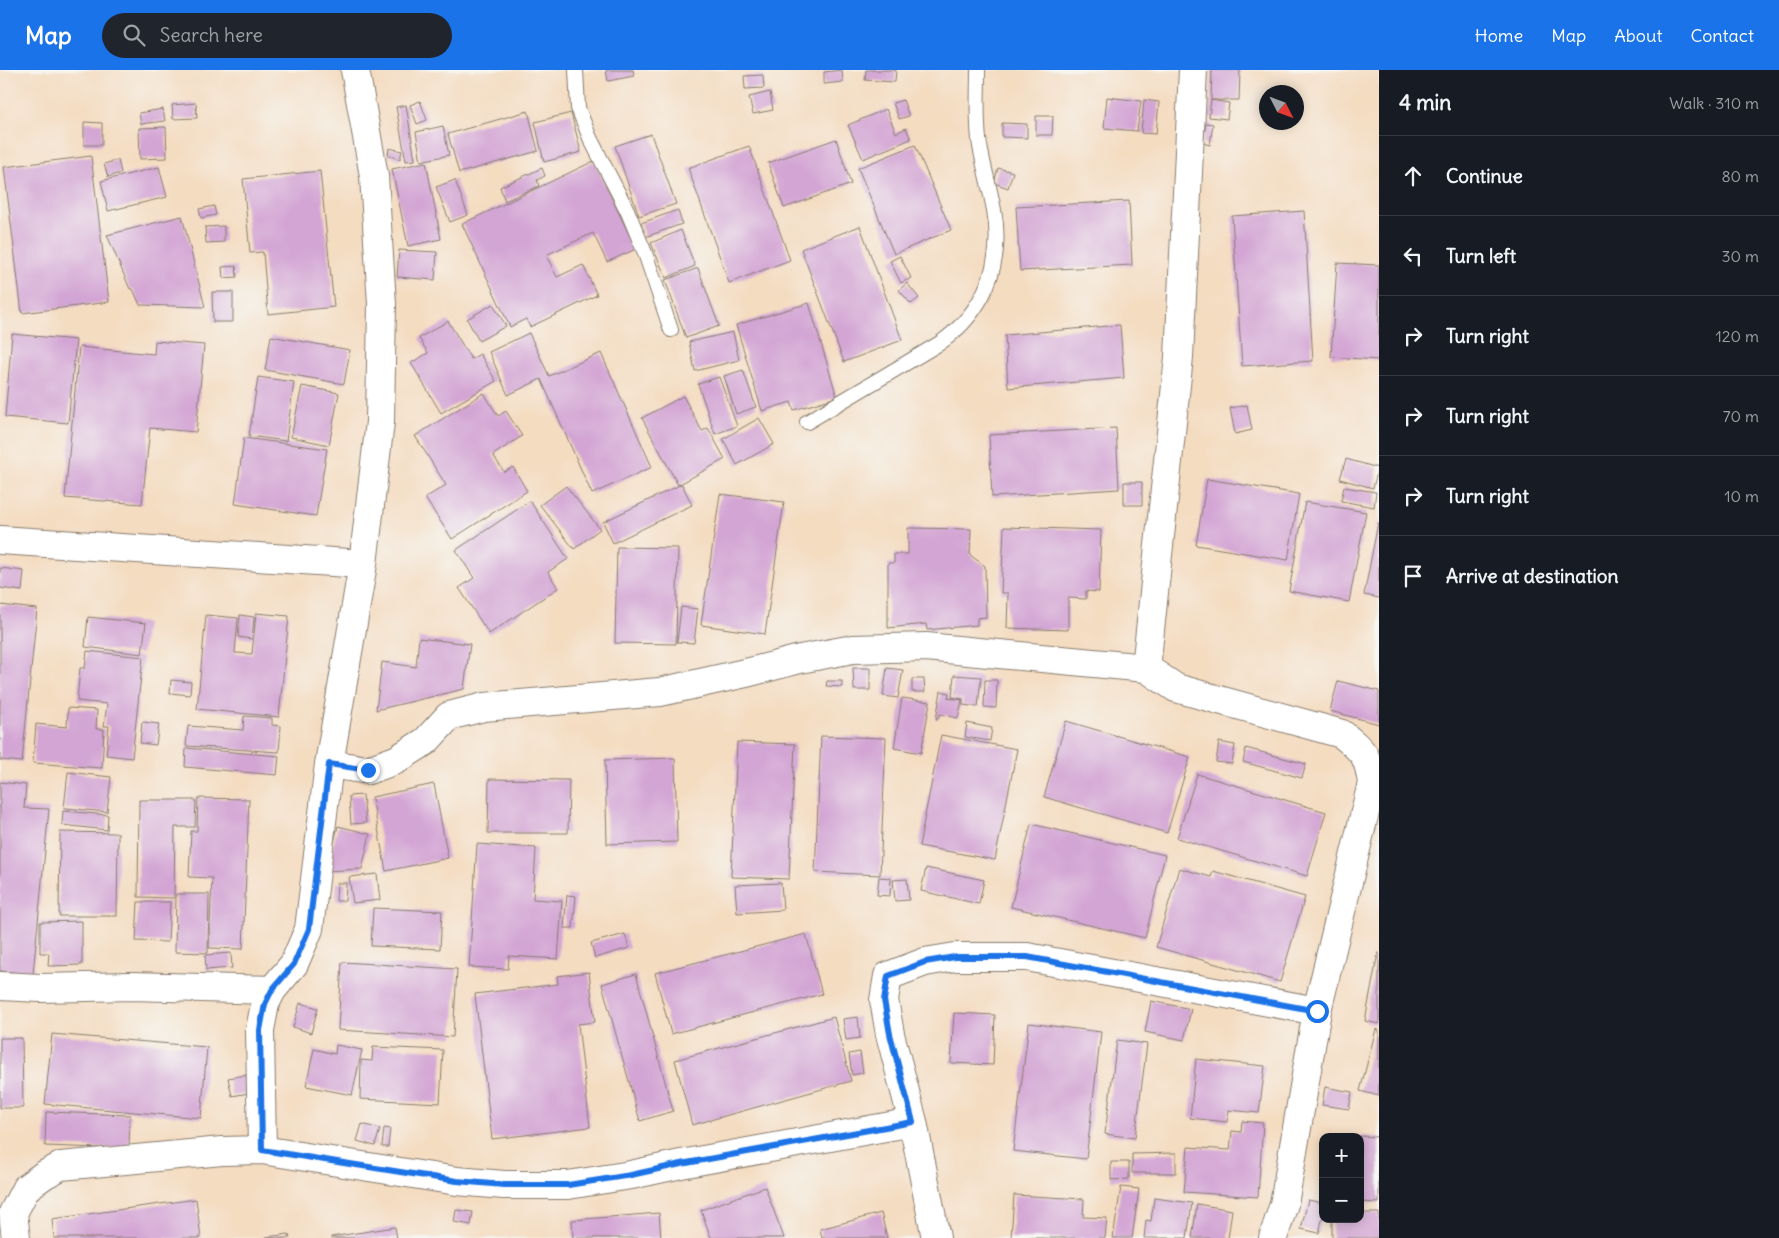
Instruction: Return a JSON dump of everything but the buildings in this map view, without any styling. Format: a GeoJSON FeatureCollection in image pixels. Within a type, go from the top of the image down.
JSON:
{"type":"FeatureCollection","features":[{"type":"Feature","properties":{"kind":"street"},"geometry":{"type":"LineString","coordinates":[[262,1150],[260,1030],[265,1004],[272,990],[294,964],[309,929],[329,764],[363,564],[380,422],[382,304],[374,176],[355,70]]}},
{"type":"Feature","properties":{"kind":"street"},"geometry":{"type":"LineString","coordinates":[[1146,668],[1179,357],[1193,70]]}},
{"type":"Feature","properties":{"kind":"street"},"geometry":{"type":"LineString","coordinates":[[0,540],[363,564]]}},
{"type":"Feature","properties":{"kind":"street"},"geometry":{"type":"LineString","coordinates":[[329,764],[368,770],[396,760],[426,740],[449,716],[484,707],[660,692],[800,659],[853,649],[926,647],[1146,668],[1176,688],[1342,734],[1360,748],[1368,761],[1372,783],[1317,1011],[1284,1204],[1273,1238]]}},
{"type":"Feature","properties":{"kind":"street"},"geometry":{"type":"LineString","coordinates":[[936,1238],[913,1122],[890,1034],[884,1000],[888,976],[925,962],[955,957],[1027,957],[1317,1011]]}},
{"type":"Feature","properties":{"kind":"street"},"geometry":{"type":"LineString","coordinates":[[0,986],[40,988],[132,986],[272,990]]}},
{"type":"Feature","properties":{"kind":"street"},"geometry":{"type":"LineString","coordinates":[[16,1238],[13,1213],[26,1188],[61,1166],[222,1151],[262,1150],[457,1181],[504,1185],[568,1185],[913,1122]]}},
{"type":"Feature","properties":{"kind":"lane"},"geometry":{"type":"LineString","coordinates":[[576,70],[578,108],[590,138],[627,210],[638,236],[671,330]]}},
{"type":"Feature","properties":{"kind":"lane"},"geometry":{"type":"LineString","coordinates":[[807,422],[940,344],[956,332],[976,309],[990,283],[996,247],[995,212],[979,145],[978,70]]}},
{"type":"Feature","properties":{"kind":"route"},"geometry":{"type":"LineString","coordinates":[[368,770],[329,764],[309,929],[294,964],[272,990],[265,1004],[260,1030],[262,1150],[457,1181],[504,1185],[568,1185],[913,1122],[890,1034],[884,1000],[888,976],[925,962],[955,957],[1027,957],[1317,1011]]}}]}
